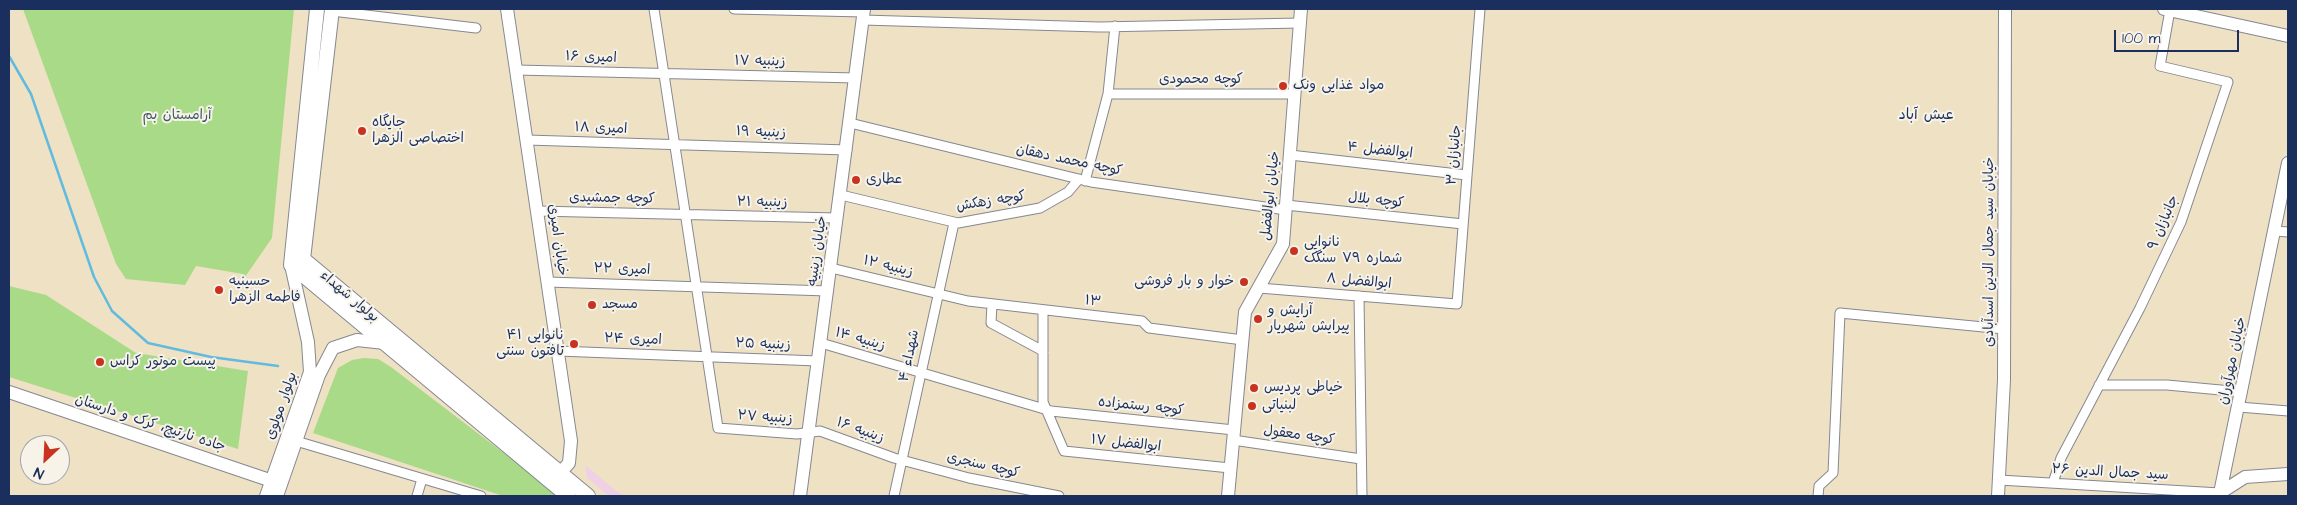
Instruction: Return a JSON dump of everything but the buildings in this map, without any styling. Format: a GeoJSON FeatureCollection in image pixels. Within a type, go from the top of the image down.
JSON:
{"type":"FeatureCollection","features":[{"type":"Feature","properties":{"kind":"main road"},"geometry":{"type":"LineString","coordinates":[[291,265],[317,9]]}},
{"type":"Feature","properties":{"kind":"main road","name":"بولوار شهداء"},"geometry":{"type":"LineString","coordinates":[[332,10],[303,259],[470,406],[568,496]]}},
{"type":"Feature","properties":{"kind":"main road","name":"بولوار شهداء"},"geometry":{"type":"LineString","coordinates":[[291,265],[385,343],[560,473],[588,496]]}},
{"type":"Feature","properties":{"kind":"street","name":"خیابان امیری"},"geometry":{"type":"LineString","coordinates":[[507,9],[571,441],[569,463],[560,473]]}},
{"type":"Feature","properties":{"kind":"street"},"geometry":{"type":"LineString","coordinates":[[654,9],[707,357]]}},
{"type":"Feature","properties":{"kind":"street"},"geometry":{"type":"LineString","coordinates":[[734,9],[1115,26],[1300,23]]}},
{"type":"Feature","properties":{"kind":"street","name":"خیابان ابوالفضل"},"geometry":{"type":"LineString","coordinates":[[1228,496],[1245,312],[1283,244],[1301,9]]}},
{"type":"Feature","properties":{"kind":"street","name":"جانبازان ۳"},"geometry":{"type":"LineString","coordinates":[[1457,304],[1480,9]]}},
{"type":"Feature","properties":{"kind":"street","name":"خیابان سید جمال الدین اسدآبادی"},"geometry":{"type":"LineString","coordinates":[[1998,496],[2004,329],[2006,9]]}},
{"type":"Feature","properties":{"kind":"street"},"geometry":{"type":"LineString","coordinates":[[2167,9],[2288,36]]}},
{"type":"Feature","properties":{"kind":"street","name":"جانبازان ۹"},"geometry":{"type":"LineString","coordinates":[[2053,483],[2061,458],[2140,308],[2181,222],[2228,82],[2160,66],[2167,9]]}},
{"type":"Feature","properties":{"kind":"street"},"geometry":{"type":"LineString","coordinates":[[332,10],[476,28]]}},
{"type":"Feature","properties":{"kind":"street","name":"خیابان زینبیه"},"geometry":{"type":"LineString","coordinates":[[800,496],[864,14]]}},
{"type":"Feature","properties":{"kind":"street"},"geometry":{"type":"LineString","coordinates":[[1082,180],[1108,94],[1115,26]]}},
{"type":"Feature","properties":{"kind":"street","name":"امیری ۱۶"},"geometry":{"type":"LineString","coordinates":[[516,70],[664,74]]}},
{"type":"Feature","properties":{"kind":"street","name":"زینبیه ۱۷"},"geometry":{"type":"LineString","coordinates":[[664,74],[856,78]]}},
{"type":"Feature","properties":{"kind":"street","name":"کوچه محمودی"},"geometry":{"type":"LineString","coordinates":[[1108,94],[1295,94]]}},
{"type":"Feature","properties":{"kind":"street","name":"کوچه محمد دهقان"},"geometry":{"type":"LineString","coordinates":[[850,123],[1082,180],[1286,207]]}},
{"type":"Feature","properties":{"kind":"street","name":"امیری ۱۸"},"geometry":{"type":"LineString","coordinates":[[527,140],[675,145]]}},
{"type":"Feature","properties":{"kind":"street","name":"زینبیه ۱۹"},"geometry":{"type":"LineString","coordinates":[[675,145],[847,150]]}},
{"type":"Feature","properties":{"kind":"street","name":"ابوالفضل ۴"},"geometry":{"type":"LineString","coordinates":[[1290,155],[1467,175]]}},
{"type":"Feature","properties":{"kind":"street","name":"خیابان مهرآوران"},"geometry":{"type":"LineString","coordinates":[[2220,495],[2288,164]]}},
{"type":"Feature","properties":{"kind":"street","name":"کوچه زهکش"},"geometry":{"type":"LineString","coordinates":[[841,195],[954,223],[1040,208],[1068,192],[1082,180]]}},
{"type":"Feature","properties":{"kind":"street","name":"کوچه بلال"},"geometry":{"type":"LineString","coordinates":[[1286,207],[1463,224]]}},
{"type":"Feature","properties":{"kind":"street","name":"کوچه جمشیدی"},"geometry":{"type":"LineString","coordinates":[[537,211],[686,214]]}},
{"type":"Feature","properties":{"kind":"street","name":"زینبیه ۲۱"},"geometry":{"type":"LineString","coordinates":[[686,214],[837,218]]}},
{"type":"Feature","properties":{"kind":"street","name":"شهداء ۴"},"geometry":{"type":"LineString","coordinates":[[894,496],[954,223]]}},
{"type":"Feature","properties":{"kind":"street"},"geometry":{"type":"LineString","coordinates":[[2274,231],[2288,232]]}},
{"type":"Feature","properties":{"kind":"street","name":"بولوار مولوی"},"geometry":{"type":"LineString","coordinates":[[266,496],[277,487],[296,441],[314,373],[291,265]]}},
{"type":"Feature","properties":{"kind":"street","name":"زینبیه ۱۲"},"geometry":{"type":"LineString","coordinates":[[831,268],[938,294]]}},
{"type":"Feature","properties":{"kind":"street","name":"امیری ۲۲"},"geometry":{"type":"LineString","coordinates":[[548,282],[828,291]]}},
{"type":"Feature","properties":{"kind":"street","name":"ابوالفضل ۸"},"geometry":{"type":"LineString","coordinates":[[1259,288],[1457,304]]}},
{"type":"Feature","properties":{"kind":"street","name":"۱۳"},"geometry":{"type":"LineString","coordinates":[[938,294],[992,304],[1142,321],[1149,328],[1243,340]]}},
{"type":"Feature","properties":{"kind":"street"},"geometry":{"type":"LineString","coordinates":[[1359,296],[1362,496]]}},
{"type":"Feature","properties":{"kind":"street"},"geometry":{"type":"LineString","coordinates":[[992,304],[991,322],[1043,351]]}},
{"type":"Feature","properties":{"kind":"street"},"geometry":{"type":"LineString","coordinates":[[1043,310],[1042,402],[1046,410]]}},
{"type":"Feature","properties":{"kind":"street"},"geometry":{"type":"LineString","coordinates":[[1818,496],[1819,486],[1833,473],[1840,313],[2004,329]]}},
{"type":"Feature","properties":{"kind":"street","name":"بولوار مولوی"},"geometry":{"type":"LineString","coordinates":[[277,487],[314,373],[333,348],[357,340],[385,343]]}},
{"type":"Feature","properties":{"kind":"street","name":"زینبیه ۱۴"},"geometry":{"type":"LineString","coordinates":[[821,343],[1046,410]]}},
{"type":"Feature","properties":{"kind":"street","name":"امیری ۲۴"},"geometry":{"type":"LineString","coordinates":[[558,351],[707,357]]}},
{"type":"Feature","properties":{"kind":"street","name":"زینبیه ۲۵"},"geometry":{"type":"LineString","coordinates":[[707,357],[818,361]]}},
{"type":"Feature","properties":{"kind":"street","name":"زینبیه ۲۷"},"geometry":{"type":"LineString","coordinates":[[707,357],[718,428],[797,434],[809,433]]}},
{"type":"Feature","properties":{"kind":"street"},"geometry":{"type":"LineString","coordinates":[[2099,385],[2167,385],[2242,392]]}},
{"type":"Feature","properties":{"kind":"street","name":"جاده نارتیچ، کرک و دارستان"},"geometry":{"type":"LineString","coordinates":[[9,392],[277,487]]}},
{"type":"Feature","properties":{"kind":"street"},"geometry":{"type":"LineString","coordinates":[[2239,407],[2288,411]]}},
{"type":"Feature","properties":{"kind":"street","name":"کوچه رستمزاده"},"geometry":{"type":"LineString","coordinates":[[1046,410],[1233,435]]}},
{"type":"Feature","properties":{"kind":"street","name":"ابوالفضل ۱۷"},"geometry":{"type":"LineString","coordinates":[[1046,410],[1064,451],[1230,468]]}},
{"type":"Feature","properties":{"kind":"street","name":"زینبیه ۱۶"},"geometry":{"type":"LineString","coordinates":[[809,433],[820,431],[902,459]]}},
{"type":"Feature","properties":{"kind":"street","name":"کوچه معقول"},"geometry":{"type":"LineString","coordinates":[[1233,435],[1361,459]]}},
{"type":"Feature","properties":{"kind":"street"},"geometry":{"type":"LineString","coordinates":[[296,441],[477,496]]}},
{"type":"Feature","properties":{"kind":"street","name":"کوچه سنجری"},"geometry":{"type":"LineString","coordinates":[[902,459],[968,478],[1059,496]]}},
{"type":"Feature","properties":{"kind":"street"},"geometry":{"type":"LineString","coordinates":[[2220,495],[2245,477],[2288,474]]}},
{"type":"Feature","properties":{"kind":"street"},"geometry":{"type":"LineString","coordinates":[[417,496],[422,479]]}},
{"type":"Feature","properties":{"kind":"street","name":"سید جمال الدین ۲۶"},"geometry":{"type":"LineString","coordinates":[[1999,480],[2220,495]]}},
{"type":"Feature","properties":{"kind":"shaded area"},"geometry":{"type":"Polygon","coordinates":[[[585,465],[624,496],[609,496],[587,478],[585,465]]]}},
{"type":"Feature","properties":{"kind":"green space","name":"آرامستان بم"},"geometry":{"type":"Polygon","coordinates":[[[23,9],[294,9],[272,238],[245,277],[243,274],[196,266],[185,285],[126,279],[116,264],[23,9]]]}},
{"type":"Feature","properties":{"kind":"green space","name":"پیست موتور کراس"},"geometry":{"type":"Polygon","coordinates":[[[9,286],[46,295],[136,353],[248,371],[238,449],[9,377],[9,286]]]}},
{"type":"Feature","properties":{"kind":"green space"},"geometry":{"type":"Polygon","coordinates":[[[364,358],[378,359],[391,367],[560,496],[503,496],[313,433],[338,368],[352,360],[364,358]]]}},
{"type":"Feature","properties":{"kind":"waterway"},"geometry":{"type":"LineString","coordinates":[[9,56],[31,94],[94,277],[112,311],[148,343],[211,357],[278,366]]}},
{"type":"Feature","properties":{"kind":"place","name":"مواد غذایی ونک"},"geometry":{"type":"Point","coordinates":[1283,86]}},
{"type":"Feature","properties":{"kind":"place","name":"جایگاه اختصاصی الزهرا"},"geometry":{"type":"Point","coordinates":[362,131]}},
{"type":"Feature","properties":{"kind":"place","name":"عطاری"},"geometry":{"type":"Point","coordinates":[856,180]}},
{"type":"Feature","properties":{"kind":"place","name":"نانوایی شماره ۷۹ سنگک"},"geometry":{"type":"Point","coordinates":[1294,251]}},
{"type":"Feature","properties":{"kind":"place","name":"خوار و بار فروشی"},"geometry":{"type":"Point","coordinates":[1244,282]}},
{"type":"Feature","properties":{"kind":"place","name":"حسینیه فاطمه الزهرا"},"geometry":{"type":"Point","coordinates":[219,290]}},
{"type":"Feature","properties":{"kind":"place","name":"مسجد"},"geometry":{"type":"Point","coordinates":[592,305]}},
{"type":"Feature","properties":{"kind":"place","name":"آرایش و پیرایش شهریار"},"geometry":{"type":"Point","coordinates":[1258,319]}},
{"type":"Feature","properties":{"kind":"place","name":"نانوایی ۴۱ تافتون سنتی"},"geometry":{"type":"Point","coordinates":[574,344]}},
{"type":"Feature","properties":{"kind":"place","name":"پیست موتور کراس"},"geometry":{"type":"Point","coordinates":[100,362]}},
{"type":"Feature","properties":{"kind":"place","name":"خیاطی پردیس"},"geometry":{"type":"Point","coordinates":[1254,388]}},
{"type":"Feature","properties":{"kind":"place","name":"لبنیاتی"},"geometry":{"type":"Point","coordinates":[1252,406]}},
{"type":"Feature","properties":{"kind":"district","name":"عیش آباد"},"geometry":{"type":"Point","coordinates":[1926,116]}}]}
